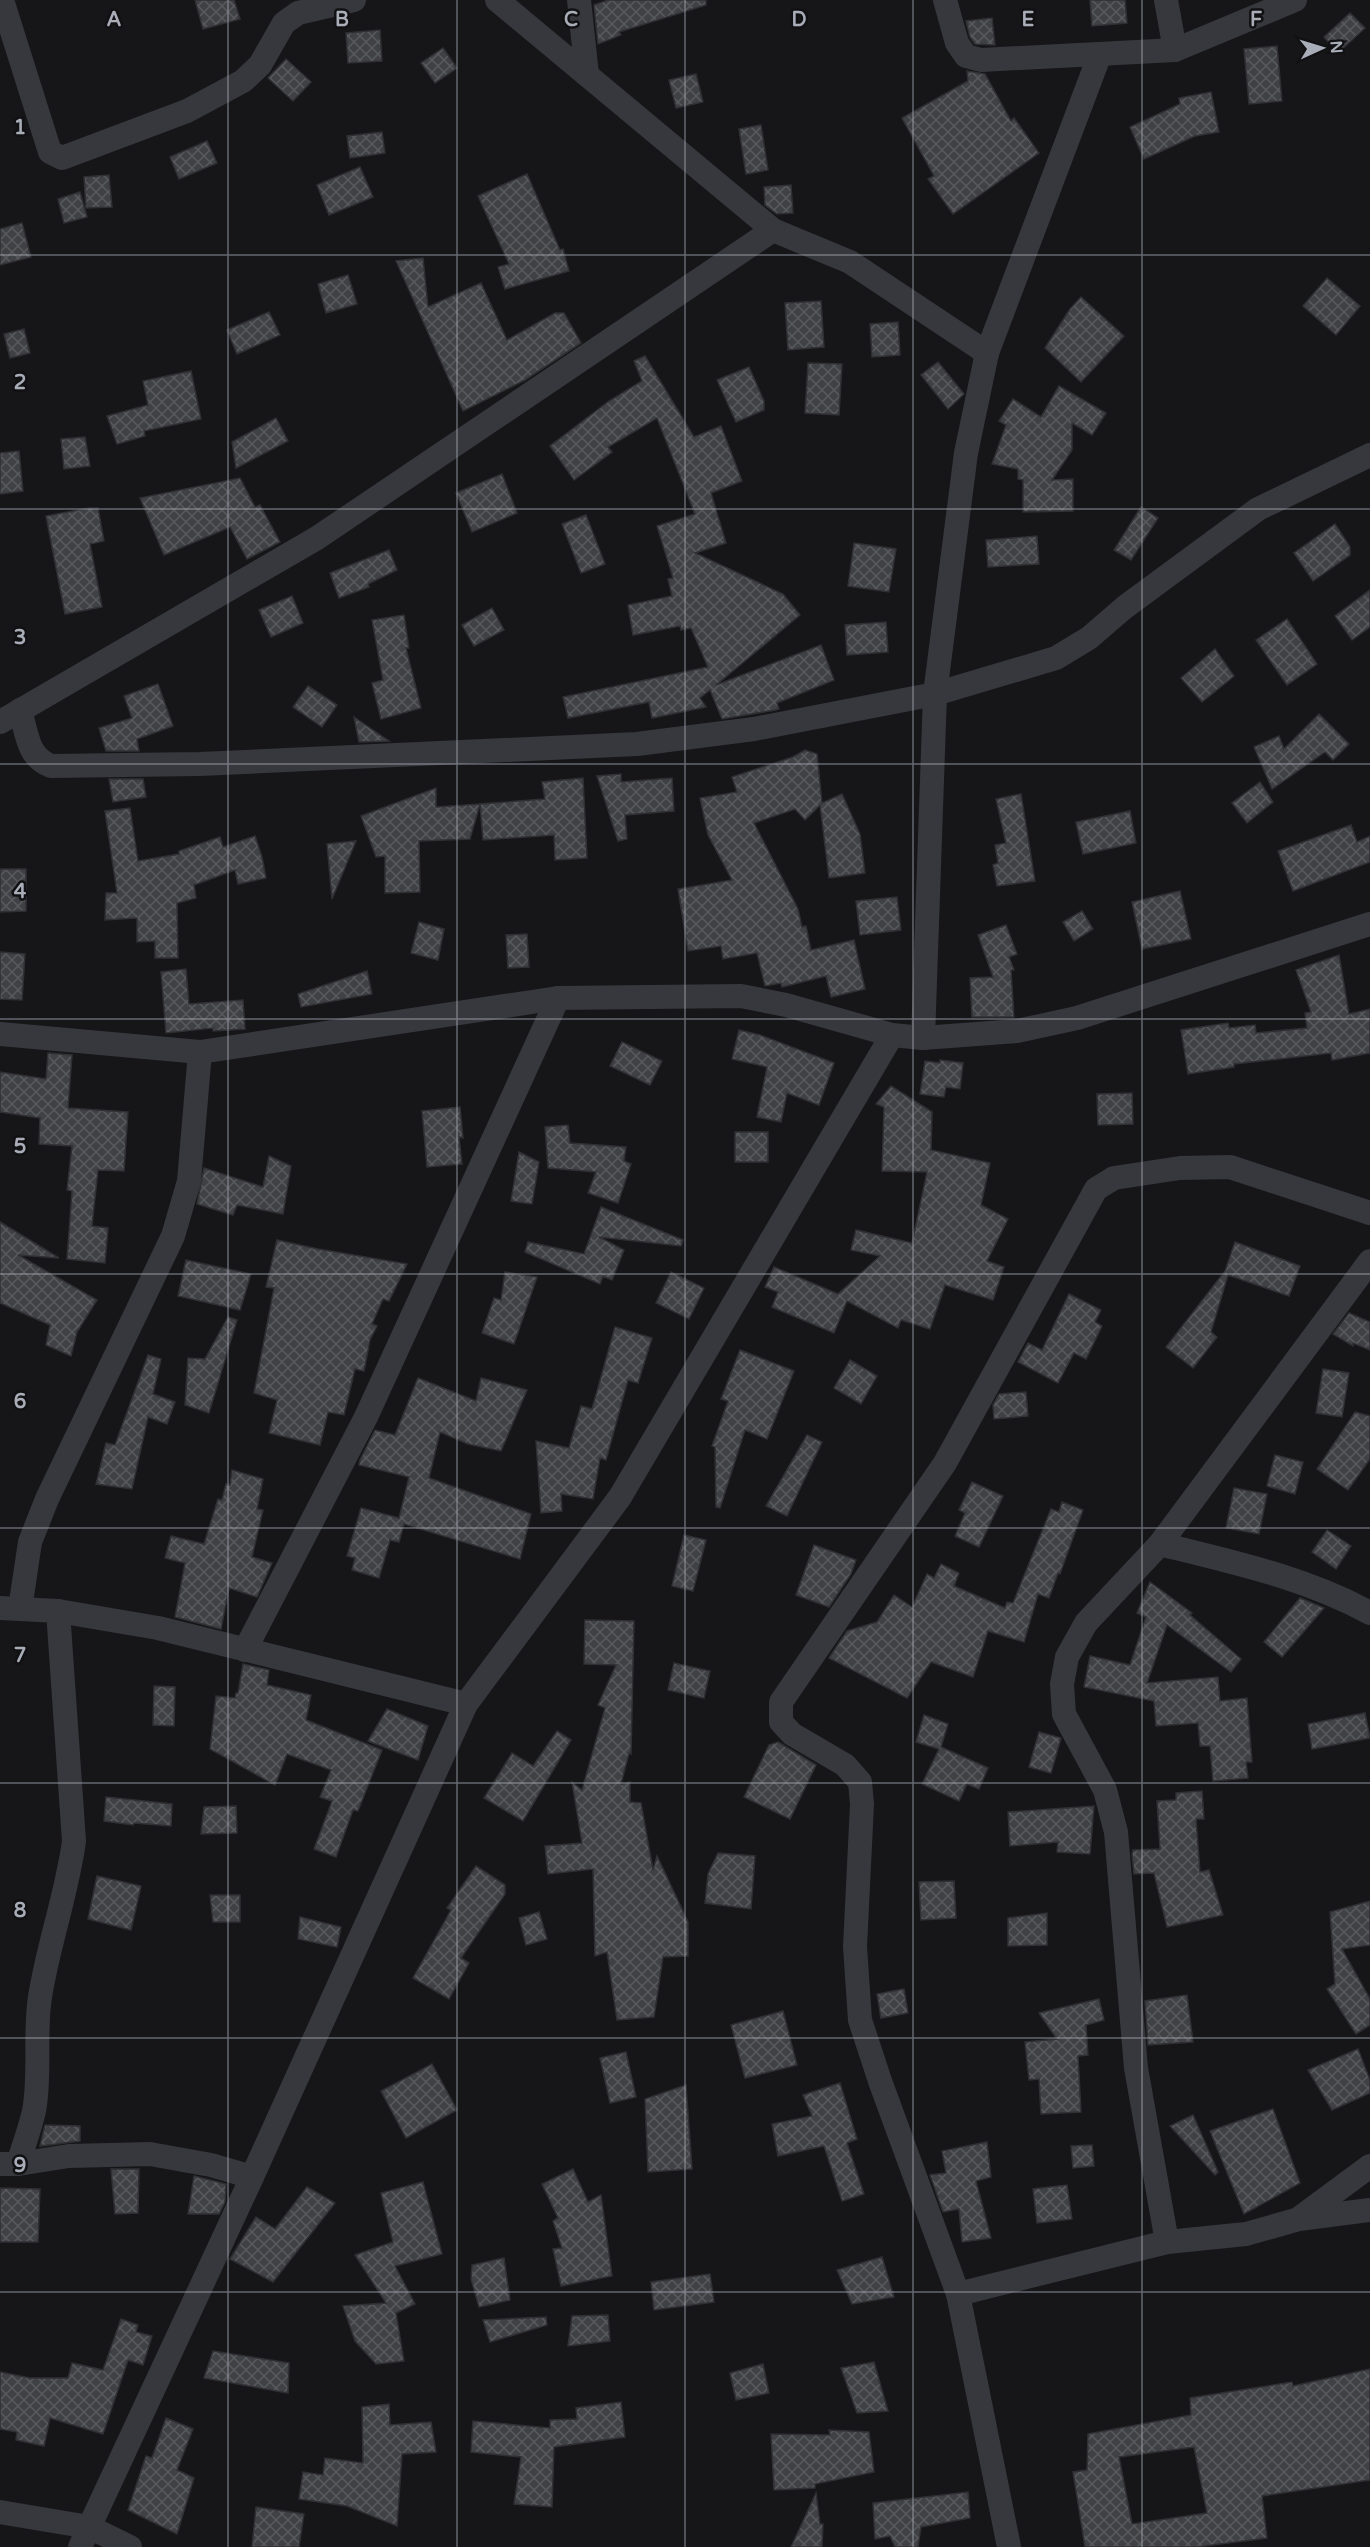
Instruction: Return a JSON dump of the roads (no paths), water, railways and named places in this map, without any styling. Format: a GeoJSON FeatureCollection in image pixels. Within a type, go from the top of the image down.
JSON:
{"type":"FeatureCollection","features":[{"type":"Feature","properties":{"kind":"street"},"geometry":{"type":"LineString","coordinates":[[2,0],[50,152],[62,158],[196,106],[243,81],[260,65],[284,23],[298,13],[354,0]]}},
{"type":"Feature","properties":{"kind":"street"},"geometry":{"type":"LineString","coordinates":[[497,0],[773,230],[850,262],[987,353]]}},
{"type":"Feature","properties":{"kind":"street"},"geometry":{"type":"LineString","coordinates":[[579,0],[587,75]]}},
{"type":"Feature","properties":{"kind":"street"},"geometry":{"type":"LineString","coordinates":[[945,0],[957,43],[966,56],[981,60],[1174,50],[1295,0]]}},
{"type":"Feature","properties":{"kind":"street"},"geometry":{"type":"LineString","coordinates":[[1166,0],[1174,50]]}},
{"type":"Feature","properties":{"kind":"street"},"geometry":{"type":"LineString","coordinates":[[923,1038],[935,694],[960,495],[987,353],[1100,54]]}},
{"type":"Feature","properties":{"kind":"street"},"geometry":{"type":"LineString","coordinates":[[773,230],[317,538],[10,716],[39,761],[51,766],[200,764],[637,744],[754,729],[935,694],[1056,657],[1089,638],[1125,607],[1258,509],[1370,455]]}},
{"type":"Feature","properties":{"kind":"street"},"geometry":{"type":"LineString","coordinates":[[0,1034],[200,1052],[558,998],[741,996],[786,1005],[892,1035],[923,1038],[1017,1031],[1077,1018],[1370,924]]}},
{"type":"Feature","properties":{"kind":"street"},"geometry":{"type":"LineString","coordinates":[[245,1650],[366,1417],[558,998]]}},
{"type":"Feature","properties":{"kind":"street"},"geometry":{"type":"LineString","coordinates":[[85,2537],[252,2177],[466,1704],[620,1497],[892,1035]]}},
{"type":"Feature","properties":{"kind":"street"},"geometry":{"type":"LineString","coordinates":[[200,1052],[189,1181],[173,1236],[46,1499],[30,1542],[10,1609],[58,1611],[158,1628],[466,1704]]}},
{"type":"Feature","properties":{"kind":"street"},"geometry":{"type":"LineString","coordinates":[[1009,2547],[958,2294],[860,2020],[855,1947],[862,1804],[860,1782],[845,1765],[792,1734],[781,1722],[781,1702],[945,1463],[1096,1189],[1114,1178],[1180,1168],[1230,1167],[1370,1213]]}},
{"type":"Feature","properties":{"kind":"street"},"geometry":{"type":"LineString","coordinates":[[1167,2242],[1136,2068],[1116,1832],[1105,1790],[1064,1714],[1062,1684],[1067,1657],[1086,1623],[1160,1544],[1370,1261]]}},
{"type":"Feature","properties":{"kind":"street"},"geometry":{"type":"LineString","coordinates":[[1160,1544],[1274,1573],[1337,1595],[1370,1613]]}},
{"type":"Feature","properties":{"kind":"street"},"geometry":{"type":"LineString","coordinates":[[9,2164],[34,2111],[38,2062],[36,2025],[39,2004],[70,1873],[74,1841],[58,1611]]}},
{"type":"Feature","properties":{"kind":"street"},"geometry":{"type":"LineString","coordinates":[[9,2164],[69,2156],[150,2154],[212,2165],[252,2177]]}},
{"type":"Feature","properties":{"kind":"street"},"geometry":{"type":"LineString","coordinates":[[1299,2219],[1370,2166]]}},
{"type":"Feature","properties":{"kind":"street"},"geometry":{"type":"LineString","coordinates":[[958,2294],[1167,2242],[1246,2234],[1299,2219],[1370,2210]]}},
{"type":"Feature","properties":{"kind":"street"},"geometry":{"type":"LineString","coordinates":[[0,2512],[85,2537],[130,2547]]}}]}
